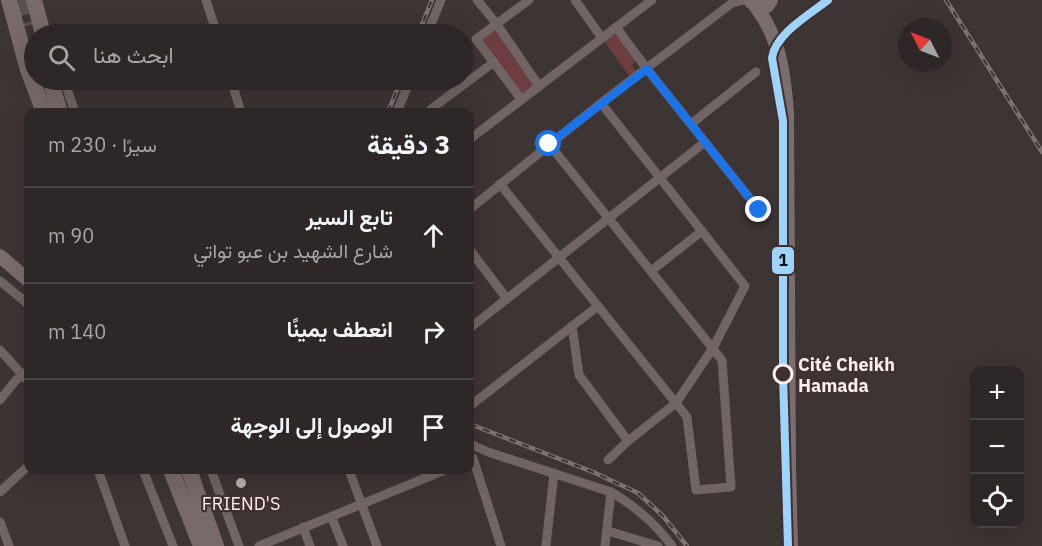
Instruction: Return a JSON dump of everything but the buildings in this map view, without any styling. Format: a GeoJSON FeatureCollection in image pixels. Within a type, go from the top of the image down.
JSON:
{"type":"FeatureCollection","features":[{"type":"Feature","properties":{"kind":"highway"},"geometry":{"type":"LineString","coordinates":[[9,0],[24,55]]}},
{"type":"Feature","properties":{"kind":"highway"},"geometry":{"type":"LineString","coordinates":[[34,0],[36,24]]}},
{"type":"Feature","properties":{"kind":"highway"},"geometry":{"type":"LineString","coordinates":[[36,90],[43,108]]}},
{"type":"Feature","properties":{"kind":"highway"},"geometry":{"type":"LineString","coordinates":[[40,90],[44,108]]}},
{"type":"Feature","properties":{"kind":"highway"},"geometry":{"type":"LineString","coordinates":[[54,90],[59,108]]}},
{"type":"Feature","properties":{"kind":"highway"},"geometry":{"type":"LineString","coordinates":[[173,474],[201,546]]}},
{"type":"Feature","properties":{"kind":"highway"},"geometry":{"type":"LineString","coordinates":[[190,474],[216,546]]}},
{"type":"Feature","properties":{"kind":"main road"},"geometry":{"type":"LineString","coordinates":[[759,5],[783,64],[787,112],[791,546]]}},
{"type":"Feature","properties":{"kind":"main road"},"geometry":{"type":"LineString","coordinates":[[0,256],[24,277]]}},
{"type":"Feature","properties":{"kind":"street"},"geometry":{"type":"LineString","coordinates":[[206,0],[214,24]]}},
{"type":"Feature","properties":{"kind":"street"},"geometry":{"type":"LineString","coordinates":[[477,0],[496,23],[539,86]]}},
{"type":"Feature","properties":{"kind":"street"},"geometry":{"type":"LineString","coordinates":[[521,99],[476,39],[529,0]]}},
{"type":"Feature","properties":{"kind":"street"},"geometry":{"type":"LineString","coordinates":[[574,0],[602,38]]}},
{"type":"Feature","properties":{"kind":"street"},"geometry":{"type":"LineString","coordinates":[[474,136],[652,0]]}},
{"type":"Feature","properties":{"kind":"street"},"geometry":{"type":"LineString","coordinates":[[432,24],[442,2]]}},
{"type":"Feature","properties":{"kind":"street"},"geometry":{"type":"LineString","coordinates":[[474,206],[600,103],[732,3],[759,5]]}},
{"type":"Feature","properties":{"kind":"street"},"geometry":{"type":"LineString","coordinates":[[616,27],[759,210]]}},
{"type":"Feature","properties":{"kind":"street"},"geometry":{"type":"LineString","coordinates":[[474,77],[494,62]]}},
{"type":"Feature","properties":{"kind":"street"},"geometry":{"type":"LineString","coordinates":[[691,124],[756,72]]}},
{"type":"Feature","properties":{"kind":"street"},"geometry":{"type":"LineString","coordinates":[[67,90],[74,108]]}},
{"type":"Feature","properties":{"kind":"street"},"geometry":{"type":"LineString","coordinates":[[234,90],[240,108]]}},
{"type":"Feature","properties":{"kind":"street"},"geometry":{"type":"LineString","coordinates":[[399,108],[406,90]]}},
{"type":"Feature","properties":{"kind":"street"},"geometry":{"type":"LineString","coordinates":[[434,108],[457,90]]}},
{"type":"Feature","properties":{"kind":"street"},"geometry":{"type":"LineString","coordinates":[[600,103],[745,286],[713,348],[676,403],[608,460]]}},
{"type":"Feature","properties":{"kind":"street"},"geometry":{"type":"LineString","coordinates":[[474,325],[705,142]]}},
{"type":"Feature","properties":{"kind":"street"},"geometry":{"type":"LineString","coordinates":[[500,184],[687,417],[696,490],[731,487],[722,360],[549,144]]}},
{"type":"Feature","properties":{"kind":"street"},"geometry":{"type":"LineString","coordinates":[[651,271],[702,231]]}},
{"type":"Feature","properties":{"kind":"street"},"geometry":{"type":"LineString","coordinates":[[474,255],[507,298]]}},
{"type":"Feature","properties":{"kind":"street"},"geometry":{"type":"LineString","coordinates":[[0,281],[24,301]]}},
{"type":"Feature","properties":{"kind":"street"},"geometry":{"type":"LineString","coordinates":[[474,403],[598,306]]}},
{"type":"Feature","properties":{"kind":"street"},"geometry":{"type":"LineString","coordinates":[[572,326],[579,375],[628,441]]}},
{"type":"Feature","properties":{"kind":"street"},"geometry":{"type":"LineString","coordinates":[[0,350],[24,373]]}},
{"type":"Feature","properties":{"kind":"street"},"geometry":{"type":"LineString","coordinates":[[0,400],[24,379]]}},
{"type":"Feature","properties":{"kind":"street"},"geometry":{"type":"LineString","coordinates":[[474,446],[611,492],[627,501],[657,526],[672,546]]}},
{"type":"Feature","properties":{"kind":"street"},"geometry":{"type":"LineString","coordinates":[[474,458],[488,452]]}},
{"type":"Feature","properties":{"kind":"street"},"geometry":{"type":"LineString","coordinates":[[474,468],[501,546]]}},
{"type":"Feature","properties":{"kind":"street"},"geometry":{"type":"LineString","coordinates":[[0,492],[24,470]]}},
{"type":"Feature","properties":{"kind":"street"},"geometry":{"type":"LineString","coordinates":[[546,546],[554,473]]}},
{"type":"Feature","properties":{"kind":"street"},"geometry":{"type":"LineString","coordinates":[[99,474],[125,546]]}},
{"type":"Feature","properties":{"kind":"street"},"geometry":{"type":"LineString","coordinates":[[145,474],[173,546]]}},
{"type":"Feature","properties":{"kind":"street"},"geometry":{"type":"LineString","coordinates":[[212,474],[239,546]]}},
{"type":"Feature","properties":{"kind":"street"},"geometry":{"type":"LineString","coordinates":[[351,474],[377,546]]}},
{"type":"Feature","properties":{"kind":"street"},"geometry":{"type":"LineString","coordinates":[[259,546],[271,544],[303,527],[332,518],[435,474]]}},
{"type":"Feature","properties":{"kind":"street"},"geometry":{"type":"LineString","coordinates":[[605,546],[611,492]]}},
{"type":"Feature","properties":{"kind":"street"},"geometry":{"type":"LineString","coordinates":[[332,518],[343,546]]}},
{"type":"Feature","properties":{"kind":"street"},"geometry":{"type":"LineString","coordinates":[[0,522],[9,546]]}},
{"type":"Feature","properties":{"kind":"street"},"geometry":{"type":"LineString","coordinates":[[303,527],[310,546]]}},
{"type":"Feature","properties":{"kind":"street"},"geometry":{"type":"LineString","coordinates":[[608,531],[658,546]]}},
{"type":"Feature","properties":{"kind":"shaded area"},"geometry":{"type":"Polygon","coordinates":[[[496,23],[539,86],[521,99],[476,39],[496,23]]]}},
{"type":"Feature","properties":{"kind":"shaded area"},"geometry":{"type":"Polygon","coordinates":[[[616,27],[639,58],[632,65],[638,75],[632,80],[602,38],[616,27]]]}},
{"type":"Feature","properties":{"kind":"tunnel"},"geometry":{"type":"LineString","coordinates":[[19,0],[25,24]]}},
{"type":"Feature","properties":{"kind":"railway"},"geometry":{"type":"LineString","coordinates":[[422,24],[432,0]]}},
{"type":"Feature","properties":{"kind":"railway"},"geometry":{"type":"LineString","coordinates":[[946,0],[1042,152]]}},
{"type":"Feature","properties":{"kind":"railway"},"geometry":{"type":"LineString","coordinates":[[390,108],[397,90]]}},
{"type":"Feature","properties":{"kind":"railway"},"geometry":{"type":"LineString","coordinates":[[474,426],[593,472],[638,493],[663,516],[687,546]]}},
{"type":"Feature","properties":{"kind":"transit line","name":"1"},"geometry":{"type":"LineString","coordinates":[[788,546],[783,374],[783,121],[772,58],[779,41],[786,33],[828,0]]}},
{"type":"Feature","properties":{"kind":"place","name":"Cité Cheikh Hamada"},"geometry":{"type":"Point","coordinates":[783,374]}},
{"type":"Feature","properties":{"kind":"place","name":"FRIEND'S"},"geometry":{"type":"Point","coordinates":[241,483]}},
{"type":"Feature","properties":{"kind":"route"},"geometry":{"type":"LineString","coordinates":[[549,144],[647,69],[759,210]]}}]}
